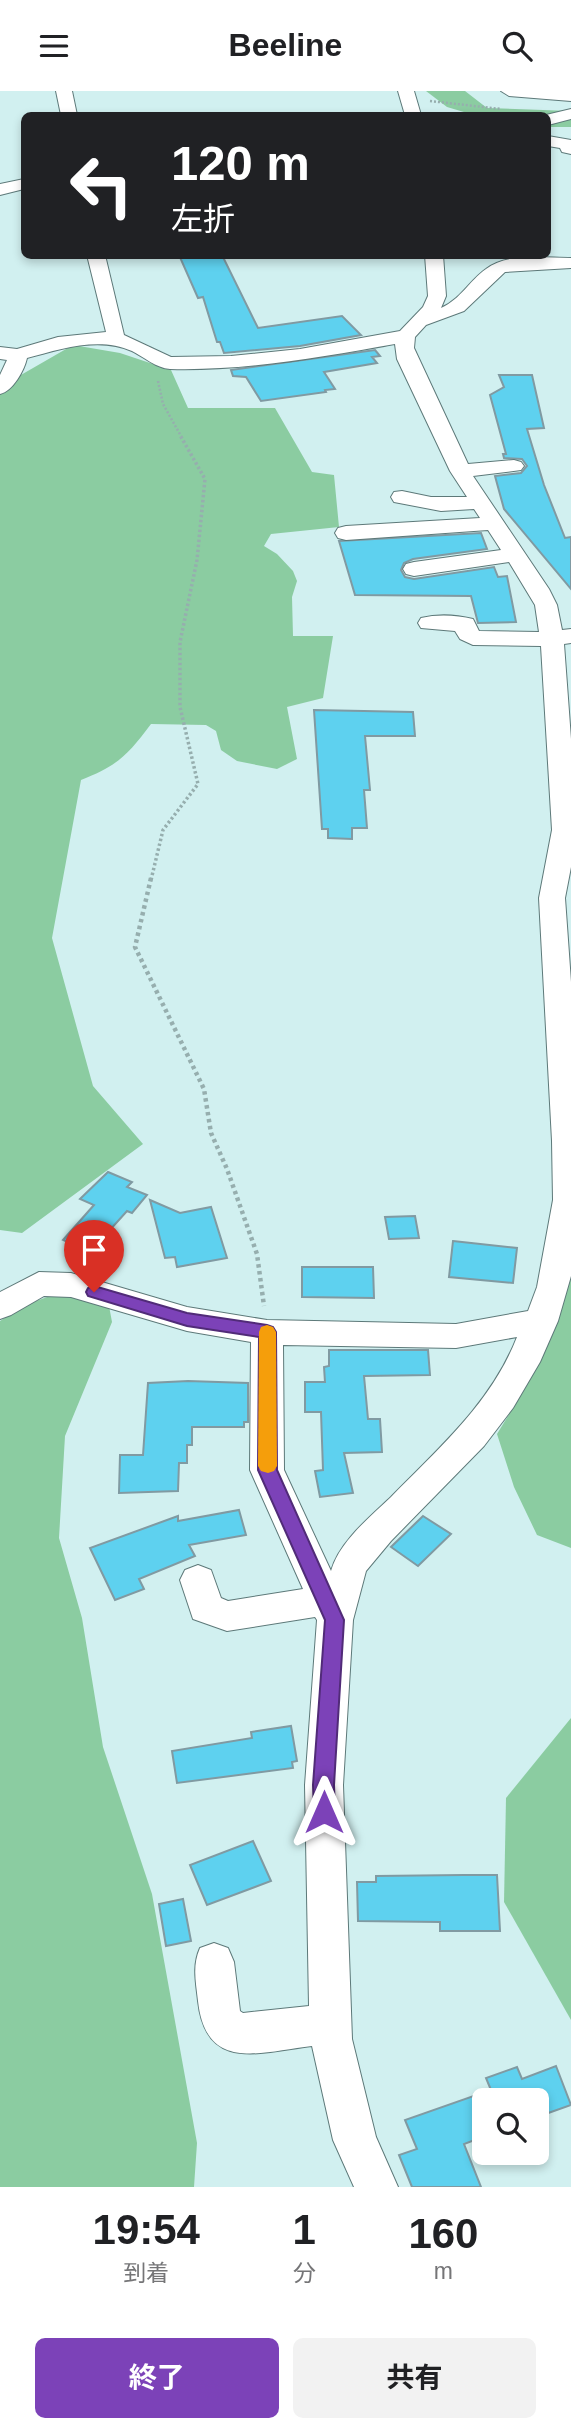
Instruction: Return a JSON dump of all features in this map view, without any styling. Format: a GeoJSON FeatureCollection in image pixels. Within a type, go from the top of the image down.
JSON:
{"type":"FeatureCollection","features":[{"type":"Feature","properties":{"kind":"street"},"geometry":{"type":"LineString","coordinates":[[64,91],[68,112]]}},
{"type":"Feature","properties":{"kind":"street"},"geometry":{"type":"LineString","coordinates":[[509,91],[571,96]]}},
{"type":"Feature","properties":{"kind":"street"},"geometry":{"type":"LineString","coordinates":[[407,95],[412,112]]}},
{"type":"Feature","properties":{"kind":"street"},"geometry":{"type":"LineString","coordinates":[[551,119],[571,114]]}},
{"type":"Feature","properties":{"kind":"street"},"geometry":{"type":"LineString","coordinates":[[551,141],[568,144],[568,149],[571,149]]}},
{"type":"Feature","properties":{"kind":"street"},"geometry":{"type":"LineString","coordinates":[[0,190],[21,184]]}},
{"type":"Feature","properties":{"kind":"street"},"geometry":{"type":"LineString","coordinates":[[97,259],[112,308],[116,333],[113,337]]}},
{"type":"Feature","properties":{"kind":"street"},"geometry":{"type":"LineString","coordinates":[[376,2187],[355,2140],[331,2039],[324,1785],[330,1610],[350,1565],[379,1531],[472,1437],[501,1399],[524,1362],[553,1287],[568,1200],[562,898],[568,829],[562,637],[516,554],[460,471],[407,359],[404,348],[414,328],[431,309],[437,296],[434,259]]}},
{"type":"Feature","properties":{"kind":"street"},"geometry":{"type":"LineString","coordinates":[[0,388],[15,368],[9,354],[58,343],[113,337],[139,347],[167,363],[278,358],[414,328],[458,306],[488,273],[497,268],[507,265],[571,263]]}},
{"type":"Feature","properties":{"kind":"street"},"geometry":{"type":"LineString","coordinates":[[460,471],[514,466]]}},
{"type":"Feature","properties":{"kind":"street"},"geometry":{"type":"LineString","coordinates":[[402,497],[430,505],[453,506],[480,502]]}},
{"type":"Feature","properties":{"kind":"street"},"geometry":{"type":"LineString","coordinates":[[346,533],[495,523]]}},
{"type":"Feature","properties":{"kind":"street"},"geometry":{"type":"LineString","coordinates":[[414,569],[516,554]]}},
{"type":"Feature","properties":{"kind":"street"},"geometry":{"type":"LineString","coordinates":[[429,623],[465,624],[468,634],[473,638],[562,637]]}},
{"type":"Feature","properties":{"kind":"street"},"geometry":{"type":"LineString","coordinates":[[0,1307],[39,1284],[71,1285],[187,1319],[267,1332],[456,1336],[542,1321]]}},
{"type":"Feature","properties":{"kind":"street"},"geometry":{"type":"LineString","coordinates":[[267,1332],[268,1470],[330,1610]]}},
{"type":"Feature","properties":{"kind":"street"},"geometry":{"type":"LineString","coordinates":[[198,1580],[206,1608],[227,1616],[330,1610]]}},
{"type":"Feature","properties":{"kind":"street"},"geometry":{"type":"LineString","coordinates":[[214,1962],[221,2021],[237,2034],[330,2024]]}},
{"type":"Feature","properties":{"kind":"path"},"geometry":{"type":"LineString","coordinates":[[407,95],[512,110]]}},
{"type":"Feature","properties":{"kind":"path"},"geometry":{"type":"LineString","coordinates":[[167,363],[156,371],[163,404],[205,479],[197,560],[180,642],[180,707],[198,784],[163,830],[135,947],[204,1090],[211,1133],[228,1169],[257,1254],[267,1332]]}},
{"type":"Feature","properties":{"kind":"green space"},"geometry":{"type":"Polygon","coordinates":[[[426,91],[465,91],[487,108],[571,111],[571,127],[551,127],[551,112],[464,112],[447,107],[426,91]]]}},
{"type":"Feature","properties":{"kind":"green space"},"geometry":{"type":"Polygon","coordinates":[[[73,345],[120,353],[171,370],[188,408],[275,408],[312,472],[334,475],[339,527],[271,534],[264,546],[277,554],[293,571],[297,581],[292,597],[293,636],[333,636],[323,698],[287,707],[297,759],[277,769],[237,761],[221,750],[216,731],[206,725],[151,724],[121,758],[104,770],[81,780],[52,938],[93,1086],[143,1144],[22,1233],[0,1230],[0,387],[73,345]]]}},
{"type":"Feature","properties":{"kind":"green space"},"geometry":{"type":"Polygon","coordinates":[[[571,1254],[571,1548],[537,1535],[514,1487],[497,1434],[524,1390],[560,1315],[571,1254]]]}},
{"type":"Feature","properties":{"kind":"green space"},"geometry":{"type":"Polygon","coordinates":[[[50,1296],[80,1296],[109,1306],[112,1322],[65,1436],[59,1538],[82,1618],[103,1747],[152,1894],[197,2143],[194,2187],[0,2187],[0,1321],[25,1305],[50,1296]]]}},
{"type":"Feature","properties":{"kind":"green space"},"geometry":{"type":"Polygon","coordinates":[[[571,1718],[571,2020],[504,1902],[506,1798],[571,1718]]]}},
{"type":"Feature","properties":{"kind":"building"},"geometry":{"type":"Polygon","coordinates":[[[181,259],[224,259],[258,328],[342,316],[361,335],[300,346],[224,353],[220,342],[217,342],[203,297],[198,298],[181,259]]]}},
{"type":"Feature","properties":{"kind":"building"},"geometry":{"type":"Polygon","coordinates":[[[375,350],[380,356],[372,357],[377,363],[324,372],[335,389],[325,390],[326,392],[261,401],[246,377],[233,376],[231,370],[375,350]]]}},
{"type":"Feature","properties":{"kind":"building"},"geometry":{"type":"Polygon","coordinates":[[[499,375],[532,375],[544,428],[527,429],[544,485],[565,538],[571,537],[571,589],[504,509],[495,476],[521,473],[527,466],[522,459],[504,458],[503,454],[506,454],[490,395],[504,387],[499,375]]]}},
{"type":"Feature","properties":{"kind":"building"},"geometry":{"type":"Polygon","coordinates":[[[481,533],[487,549],[413,559],[404,563],[401,570],[405,577],[414,579],[494,567],[498,577],[507,576],[516,622],[478,623],[471,596],[355,595],[339,541],[481,533]]]}},
{"type":"Feature","properties":{"kind":"building"},"geometry":{"type":"Polygon","coordinates":[[[314,710],[413,712],[415,736],[365,736],[370,790],[364,790],[367,828],[352,828],[352,839],[328,838],[328,829],[322,829],[314,710]]]}},
{"type":"Feature","properties":{"kind":"building"},"geometry":{"type":"Polygon","coordinates":[[[108,1172],[132,1182],[127,1187],[147,1195],[132,1213],[127,1211],[90,1252],[63,1240],[94,1205],[80,1199],[108,1172]]]}},
{"type":"Feature","properties":{"kind":"building"},"geometry":{"type":"Polygon","coordinates":[[[150,1200],[180,1213],[211,1207],[227,1258],[177,1267],[175,1257],[165,1258],[150,1200]]]}},
{"type":"Feature","properties":{"kind":"building"},"geometry":{"type":"Polygon","coordinates":[[[415,1216],[419,1238],[389,1239],[385,1217],[415,1216]]]}},
{"type":"Feature","properties":{"kind":"building"},"geometry":{"type":"Polygon","coordinates":[[[453,1241],[517,1248],[513,1283],[449,1277],[453,1241]]]}},
{"type":"Feature","properties":{"kind":"building"},"geometry":{"type":"Polygon","coordinates":[[[302,1267],[373,1267],[374,1298],[302,1297],[302,1267]]]}},
{"type":"Feature","properties":{"kind":"building"},"geometry":{"type":"Polygon","coordinates":[[[329,1350],[428,1350],[430,1375],[364,1376],[368,1419],[380,1419],[382,1452],[344,1453],[353,1493],[320,1497],[315,1471],[323,1470],[321,1412],[305,1412],[305,1382],[325,1382],[324,1367],[329,1366],[329,1350]]]}},
{"type":"Feature","properties":{"kind":"building"},"geometry":{"type":"Polygon","coordinates":[[[148,1383],[248,1383],[248,1422],[244,1422],[244,1427],[192,1427],[192,1445],[187,1445],[187,1463],[179,1463],[178,1491],[119,1493],[120,1455],[143,1455],[148,1383]]]}},
{"type":"Feature","properties":{"kind":"building"},"geometry":{"type":"Polygon","coordinates":[[[239,1510],[246,1535],[189,1545],[195,1556],[139,1579],[144,1589],[115,1600],[90,1548],[178,1516],[178,1521],[239,1510]]]}},
{"type":"Feature","properties":{"kind":"building"},"geometry":{"type":"Polygon","coordinates":[[[423,1516],[451,1534],[418,1566],[391,1547],[423,1516]]]}},
{"type":"Feature","properties":{"kind":"building"},"geometry":{"type":"Polygon","coordinates":[[[291,1726],[297,1761],[292,1762],[293,1768],[177,1783],[172,1751],[252,1738],[251,1732],[291,1726]]]}},
{"type":"Feature","properties":{"kind":"building"},"geometry":{"type":"Polygon","coordinates":[[[253,1841],[271,1881],[207,1905],[190,1865],[253,1841]]]}},
{"type":"Feature","properties":{"kind":"building"},"geometry":{"type":"Polygon","coordinates":[[[497,1875],[500,1931],[440,1931],[440,1922],[358,1921],[357,1882],[376,1882],[376,1876],[497,1875]]]}},
{"type":"Feature","properties":{"kind":"building"},"geometry":{"type":"Polygon","coordinates":[[[183,1899],[191,1941],[166,1946],[159,1904],[183,1899]]]}},
{"type":"Feature","properties":{"kind":"building"},"geometry":{"type":"Polygon","coordinates":[[[556,2066],[571,2105],[549,2113],[549,2088],[490,2088],[486,2078],[517,2067],[522,2079],[556,2066]]]}},
{"type":"Feature","properties":{"kind":"building"},"geometry":{"type":"Polygon","coordinates":[[[472,2097],[472,2141],[464,2144],[481,2187],[412,2187],[399,2155],[417,2149],[405,2120],[472,2097]]]}},
{"type":"Feature","properties":{"kind":"slow traffic"},"geometry":{"type":"LineString","coordinates":[[267,1332],[268,1466]]}},
{"type":"Feature","properties":{"kind":"route"},"geometry":{"type":"LineString","coordinates":[[94,1292],[187,1319],[267,1332],[268,1470],[335,1620],[324,1812]]}}]}
